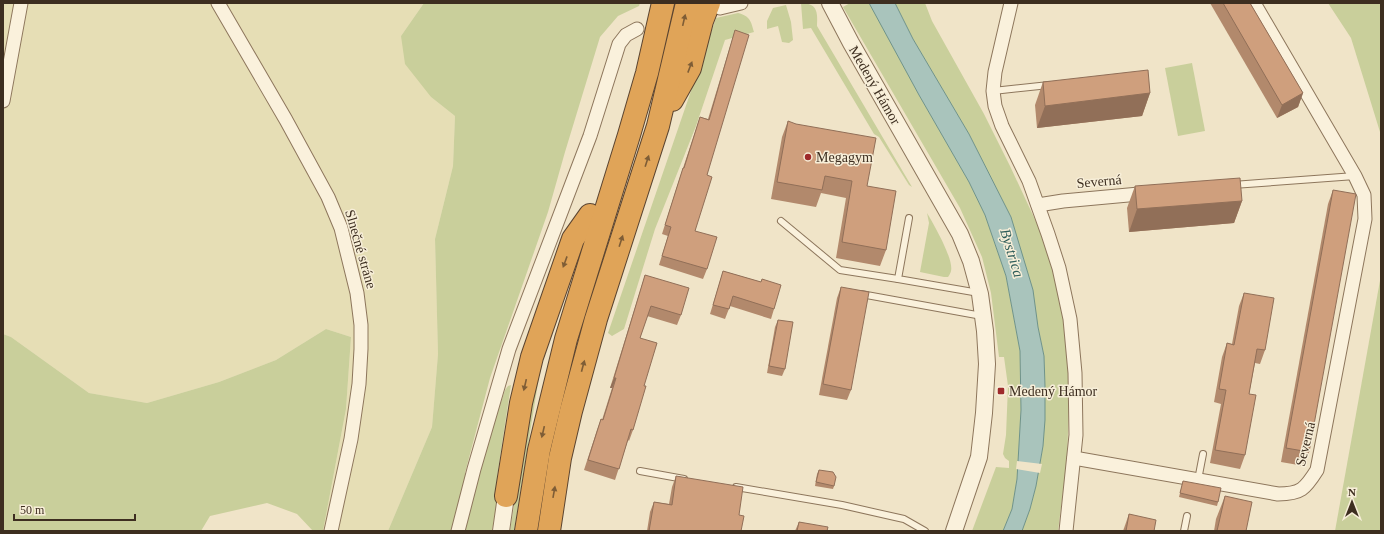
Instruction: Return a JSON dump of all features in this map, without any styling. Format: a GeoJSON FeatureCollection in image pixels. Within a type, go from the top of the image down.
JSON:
{"type":"FeatureCollection","features":[{"type":"Feature","properties":{"kind":"highway"},"geometry":{"type":"LineString","coordinates":[[566,340],[590,215],[627,100],[651,3]]}},
{"type":"Feature","properties":{"kind":"highway"},"geometry":{"type":"LineString","coordinates":[[526,531],[538,450],[566,340],[630,135],[647,73],[663,3]]}},
{"type":"Feature","properties":{"kind":"highway"},"geometry":{"type":"LineString","coordinates":[[549,531],[560,458],[571,411],[594,326],[658,126],[687,3]]}},
{"type":"Feature","properties":{"kind":"highway"},"geometry":{"type":"LineString","coordinates":[[658,126],[690,68],[702,21],[714,5]]}},
{"type":"Feature","properties":{"kind":"highway"},"geometry":{"type":"LineString","coordinates":[[506,496],[521,403],[532,357],[573,239],[590,215]]}},
{"type":"Feature","properties":{"kind":"street"},"geometry":{"type":"LineString","coordinates":[[3,101],[21,3]]}},
{"type":"Feature","properties":{"kind":"street","name":"Slnečné stráne"},"geometry":{"type":"LineString","coordinates":[[218,3],[286,120],[328,197],[341,228],[357,294],[361,349],[359,384],[351,438],[331,531]]}},
{"type":"Feature","properties":{"kind":"street"},"geometry":{"type":"LineString","coordinates":[[714,5],[741,3]]}},
{"type":"Feature","properties":{"kind":"street","name":"Medený Hámor"},"geometry":{"type":"LineString","coordinates":[[830,3],[851,43],[960,234],[971,261],[980,294],[984,316],[987,364],[984,413],[979,457],[954,531]]}},
{"type":"Feature","properties":{"kind":"street"},"geometry":{"type":"LineString","coordinates":[[1011,3],[995,72],[993,91],[995,106],[1002,126],[1029,181],[1038,205],[1059,268],[1070,319],[1076,381],[1076,435],[1066,531]]}},
{"type":"Feature","properties":{"kind":"street","name":"Severná"},"geometry":{"type":"LineString","coordinates":[[1074,458],[1278,494],[1291,494],[1303,489],[1318,470],[1365,219],[1364,195],[1355,176],[1254,3]]}},
{"type":"Feature","properties":{"kind":"street"},"geometry":{"type":"LineString","coordinates":[[458,531],[474,469],[509,349],[590,136],[619,44],[626,34],[637,29]]}},
{"type":"Feature","properties":{"kind":"street","name":"Severná"},"geometry":{"type":"LineString","coordinates":[[1038,205],[1063,201],[1160,192]]}},
{"type":"Feature","properties":{"kind":"street"},"geometry":{"type":"LineString","coordinates":[[501,531],[506,496]]}},
{"type":"Feature","properties":{"kind":"lane"},"geometry":{"type":"LineString","coordinates":[[993,91],[1058,84]]}},
{"type":"Feature","properties":{"kind":"lane"},"geometry":{"type":"LineString","coordinates":[[1226,186],[1355,176]]}},
{"type":"Feature","properties":{"kind":"lane"},"geometry":{"type":"LineString","coordinates":[[898,279],[909,218]]}},
{"type":"Feature","properties":{"kind":"lane"},"geometry":{"type":"LineString","coordinates":[[781,220],[840,270],[980,294]]}},
{"type":"Feature","properties":{"kind":"lane"},"geometry":{"type":"LineString","coordinates":[[851,292],[984,316]]}},
{"type":"Feature","properties":{"kind":"lane"},"geometry":{"type":"LineString","coordinates":[[1198,480],[1203,454]]}},
{"type":"Feature","properties":{"kind":"lane"},"geometry":{"type":"LineString","coordinates":[[640,471],[694,480]]}},
{"type":"Feature","properties":{"kind":"lane"},"geometry":{"type":"LineString","coordinates":[[726,486],[842,505],[904,519],[925,531]]}},
{"type":"Feature","properties":{"kind":"lane"},"geometry":{"type":"LineString","coordinates":[[1184,531],[1187,516]]}},
{"type":"Feature","properties":{"kind":"shaded area"},"geometry":{"type":"Polygon","coordinates":[[[3,3],[424,3],[401,36],[431,97],[455,116],[453,166],[435,239],[438,354],[432,427],[388,531],[323,531],[346,409],[351,337],[326,329],[276,360],[219,382],[147,403],[89,393],[11,337],[3,334],[3,3]]]}},
{"type":"Feature","properties":{"kind":"green space"},"geometry":{"type":"Polygon","coordinates":[[[424,3],[640,3],[639,6],[618,16],[600,37],[548,212],[490,378],[465,473],[478,479],[505,390],[511,385],[497,477],[499,490],[492,531],[388,531],[432,427],[438,354],[435,239],[453,166],[455,116],[431,97],[405,64],[401,36],[424,3]]]}},
{"type":"Feature","properties":{"kind":"green space"},"geometry":{"type":"Polygon","coordinates":[[[801,3],[806,3],[815,9],[817,13],[817,26],[912,187],[909,185],[879,137],[874,134],[811,28],[803,29],[801,3]]]}},
{"type":"Feature","properties":{"kind":"green space"},"geometry":{"type":"Polygon","coordinates":[[[850,3],[869,3],[875,13],[919,95],[969,182],[985,215],[1006,276],[1020,351],[1021,410],[1017,479],[1012,509],[1003,531],[972,531],[996,467],[1009,468],[1009,461],[1003,454],[1006,435],[1008,386],[1004,357],[999,357],[991,293],[982,257],[960,208],[843,7],[850,3]]]}},
{"type":"Feature","properties":{"kind":"green space"},"geometry":{"type":"Polygon","coordinates":[[[895,3],[925,3],[932,21],[984,114],[1045,241],[1064,310],[1070,376],[1067,460],[1058,531],[1022,531],[1036,486],[1043,446],[1045,386],[1044,356],[1011,217],[969,134],[913,39],[895,3]]]}},
{"type":"Feature","properties":{"kind":"green space"},"geometry":{"type":"Polygon","coordinates":[[[1328,3],[1381,3],[1381,140],[1380,132],[1351,38],[1328,3]]]}},
{"type":"Feature","properties":{"kind":"green space"},"geometry":{"type":"Polygon","coordinates":[[[786,5],[791,22],[793,40],[789,43],[782,42],[778,26],[767,29],[767,21],[773,8],[786,5]]]}},
{"type":"Feature","properties":{"kind":"green space"},"geometry":{"type":"Polygon","coordinates":[[[738,13],[748,17],[754,32],[725,40],[696,126],[655,229],[624,329],[612,336],[608,333],[716,18],[738,13]]]}},
{"type":"Feature","properties":{"kind":"green space"},"geometry":{"type":"Polygon","coordinates":[[[1192,63],[1205,131],[1178,136],[1165,68],[1192,63]]]}},
{"type":"Feature","properties":{"kind":"green space"},"geometry":{"type":"Polygon","coordinates":[[[927,213],[949,258],[951,271],[948,277],[920,272],[929,223],[927,213]]]}},
{"type":"Feature","properties":{"kind":"green space"},"geometry":{"type":"Polygon","coordinates":[[[1381,275],[1381,531],[1335,531],[1381,275]]]}},
{"type":"Feature","properties":{"kind":"green space"},"geometry":{"type":"Polygon","coordinates":[[[326,329],[351,337],[346,409],[323,531],[313,531],[297,514],[267,503],[210,516],[201,531],[3,531],[3,334],[11,337],[89,393],[147,403],[219,382],[276,360],[326,329]]]}},
{"type":"Feature","properties":{"kind":"green space"},"geometry":{"type":"Polygon","coordinates":[[[541,365],[514,531],[510,531],[528,415],[541,365]]]}},
{"type":"Feature","properties":{"kind":"water","name":"Bystrica"},"geometry":{"type":"Polygon","coordinates":[[[869,3],[895,3],[913,39],[969,134],[1011,217],[1033,290],[1044,356],[1045,420],[1043,446],[1036,486],[1022,531],[1003,531],[1012,509],[1017,479],[1021,410],[1020,351],[1006,276],[985,215],[969,182],[919,95],[869,3]]]}},
{"type":"Feature","properties":{"kind":"pier"},"geometry":{"type":"Polygon","coordinates":[[[1017,461],[1042,464],[1040,473],[1016,469],[1017,461]]]}},
{"type":"Feature","properties":{"kind":"building"},"geometry":{"type":"Polygon","coordinates":[[[1223,3],[1250,3],[1303,93],[1282,105],[1223,3]]]}},
{"type":"Feature","properties":{"kind":"building"},"geometry":{"type":"Polygon","coordinates":[[[735,30],[749,35],[707,175],[712,177],[695,231],[717,237],[707,269],[662,256],[671,227],[665,225],[700,117],[709,120],[735,30]]]}},
{"type":"Feature","properties":{"kind":"building"},"geometry":{"type":"Polygon","coordinates":[[[1148,70],[1150,93],[1045,106],[1043,82],[1148,70]]]}},
{"type":"Feature","properties":{"kind":"building"},"geometry":{"type":"Polygon","coordinates":[[[788,121],[796,124],[876,138],[867,186],[896,191],[886,250],[842,242],[852,181],[825,176],[822,190],[777,182],[788,121]]]}},
{"type":"Feature","properties":{"kind":"building"},"geometry":{"type":"Polygon","coordinates":[[[1240,178],[1242,201],[1137,209],[1135,186],[1240,178]]]}},
{"type":"Feature","properties":{"kind":"building"},"geometry":{"type":"Polygon","coordinates":[[[1333,190],[1356,194],[1309,452],[1286,448],[1333,190]]]}},
{"type":"Feature","properties":{"kind":"building"},"geometry":{"type":"Polygon","coordinates":[[[723,271],[761,282],[762,279],[781,285],[774,309],[733,296],[729,309],[713,305],[723,271]]]}},
{"type":"Feature","properties":{"kind":"building"},"geometry":{"type":"Polygon","coordinates":[[[645,275],[689,288],[681,315],[651,306],[640,338],[657,343],[633,430],[631,429],[619,469],[588,460],[601,419],[603,420],[616,378],[614,378],[645,275]]]}},
{"type":"Feature","properties":{"kind":"building"},"geometry":{"type":"Polygon","coordinates":[[[841,287],[869,292],[851,390],[823,384],[841,287]]]}},
{"type":"Feature","properties":{"kind":"building"},"geometry":{"type":"Polygon","coordinates":[[[1244,293],[1274,298],[1265,350],[1257,349],[1249,394],[1256,395],[1245,455],[1215,450],[1226,390],[1219,389],[1227,343],[1234,345],[1244,293]]]}},
{"type":"Feature","properties":{"kind":"building"},"geometry":{"type":"Polygon","coordinates":[[[778,320],[793,322],[785,369],[769,366],[778,320]]]}},
{"type":"Feature","properties":{"kind":"building"},"geometry":{"type":"Polygon","coordinates":[[[819,470],[833,472],[836,477],[834,486],[816,482],[819,470]]]}},
{"type":"Feature","properties":{"kind":"building"},"geometry":{"type":"Polygon","coordinates":[[[676,476],[743,487],[739,515],[744,516],[741,531],[649,531],[654,502],[672,505],[676,476]]]}},
{"type":"Feature","properties":{"kind":"building"},"geometry":{"type":"Polygon","coordinates":[[[1183,481],[1221,488],[1218,502],[1180,493],[1183,481]]]}},
{"type":"Feature","properties":{"kind":"building"},"geometry":{"type":"Polygon","coordinates":[[[1225,496],[1252,502],[1246,531],[1217,531],[1225,496]]]}},
{"type":"Feature","properties":{"kind":"building"},"geometry":{"type":"Polygon","coordinates":[[[1129,514],[1156,520],[1154,531],[1126,531],[1129,514]]]}},
{"type":"Feature","properties":{"kind":"building"},"geometry":{"type":"Polygon","coordinates":[[[799,522],[828,527],[827,531],[797,531],[799,522]]]}},
{"type":"Feature","properties":{"kind":"place","name":"Megagym"},"geometry":{"type":"Point","coordinates":[808,157]}},
{"type":"Feature","properties":{"kind":"place","name":"Medený Hámor"},"geometry":{"type":"Point","coordinates":[1001,391]}}]}
